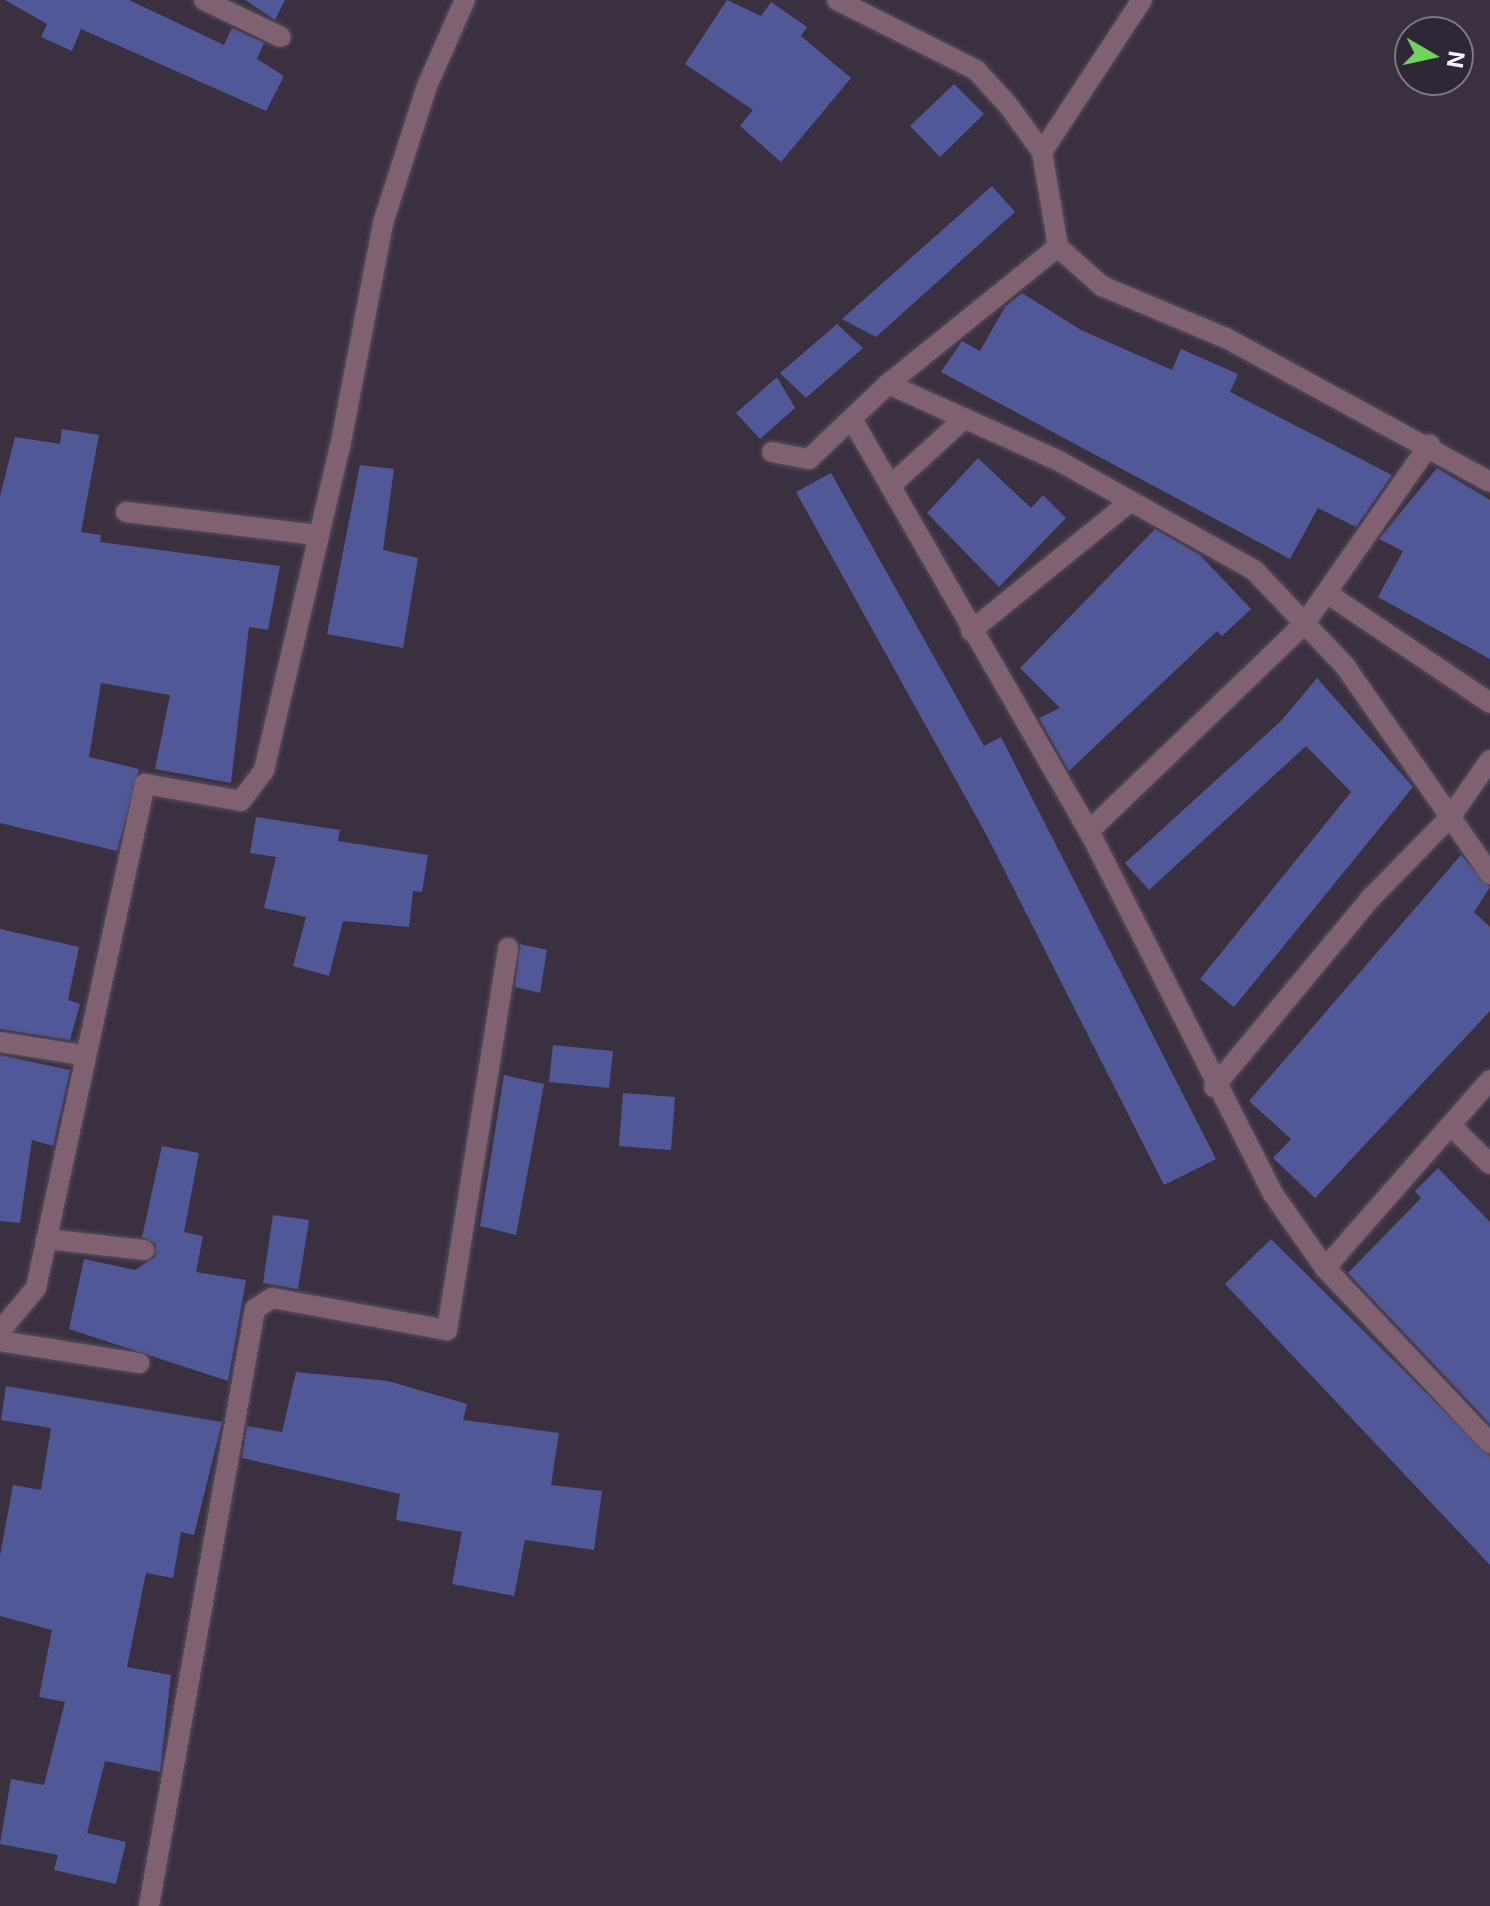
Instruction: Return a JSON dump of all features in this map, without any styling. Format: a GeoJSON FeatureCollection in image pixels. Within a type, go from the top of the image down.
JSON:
{"type":"FeatureCollection","features":[{"type":"Feature","properties":{"kind":"street"},"geometry":{"type":"LineString","coordinates":[[204,0],[281,37]]}},
{"type":"Feature","properties":{"kind":"street"},"geometry":{"type":"LineString","coordinates":[[0,1331],[36,1288],[82,1055],[145,784],[236,801],[256,790],[315,535],[340,447],[383,223],[427,86],[465,0]]}},
{"type":"Feature","properties":{"kind":"street"},"geometry":{"type":"LineString","coordinates":[[837,0],[976,70],[1042,152],[1058,247],[1102,286],[1228,339],[1430,444],[1490,482]]}},
{"type":"Feature","properties":{"kind":"street"},"geometry":{"type":"LineString","coordinates":[[1042,152],[1142,0]]}},
{"type":"Feature","properties":{"kind":"street"},"geometry":{"type":"LineString","coordinates":[[772,452],[809,459],[853,421],[888,384],[1058,247]]}},
{"type":"Feature","properties":{"kind":"street"},"geometry":{"type":"LineString","coordinates":[[888,384],[965,418],[1131,501],[1254,570],[1345,666],[1490,874]]}},
{"type":"Feature","properties":{"kind":"street"},"geometry":{"type":"LineString","coordinates":[[890,486],[965,418]]}},
{"type":"Feature","properties":{"kind":"street"},"geometry":{"type":"LineString","coordinates":[[853,421],[971,631],[1089,831],[1214,1087],[1325,1268],[1490,1443]]}},
{"type":"Feature","properties":{"kind":"street"},"geometry":{"type":"LineString","coordinates":[[1089,831],[1305,623],[1430,444]]}},
{"type":"Feature","properties":{"kind":"street"},"geometry":{"type":"LineString","coordinates":[[971,631],[1131,501]]}},
{"type":"Feature","properties":{"kind":"street"},"geometry":{"type":"LineString","coordinates":[[126,512],[315,535]]}},
{"type":"Feature","properties":{"kind":"street"},"geometry":{"type":"LineString","coordinates":[[1328,594],[1490,703]]}},
{"type":"Feature","properties":{"kind":"street"},"geometry":{"type":"LineString","coordinates":[[1214,1087],[1372,897],[1451,816],[1490,760]]}},
{"type":"Feature","properties":{"kind":"street"},"geometry":{"type":"LineString","coordinates":[[149,1906],[255,1309],[272,1298],[447,1330],[508,948]]}},
{"type":"Feature","properties":{"kind":"street"},"geometry":{"type":"LineString","coordinates":[[0,1042],[82,1055]]}},
{"type":"Feature","properties":{"kind":"street"},"geometry":{"type":"LineString","coordinates":[[1325,1268],[1490,1080]]}},
{"type":"Feature","properties":{"kind":"street"},"geometry":{"type":"LineString","coordinates":[[1451,1126],[1490,1164]]}},
{"type":"Feature","properties":{"kind":"street"},"geometry":{"type":"LineString","coordinates":[[46,1239],[144,1250]]}},
{"type":"Feature","properties":{"kind":"street"},"geometry":{"type":"LineString","coordinates":[[0,1341],[139,1363]]}},
{"type":"Feature","properties":{"kind":"building"},"geometry":{"type":"Polygon","coordinates":[[[5,0],[129,0],[224,45],[232,28],[264,43],[257,59],[284,76],[266,111],[81,29],[72,51],[41,37],[47,24],[5,0]]]}},
{"type":"Feature","properties":{"kind":"building"},"geometry":{"type":"Polygon","coordinates":[[[245,0],[285,0],[275,20],[245,0]]]}},
{"type":"Feature","properties":{"kind":"building"},"geometry":{"type":"Polygon","coordinates":[[[727,0],[761,16],[771,2],[807,27],[801,36],[851,78],[781,162],[740,126],[753,110],[685,64],[727,0]]]}},
{"type":"Feature","properties":{"kind":"building"},"geometry":{"type":"Polygon","coordinates":[[[954,84],[984,114],[940,157],[910,126],[954,84]]]}},
{"type":"Feature","properties":{"kind":"building"},"geometry":{"type":"Polygon","coordinates":[[[992,186],[1015,212],[876,337],[842,319],[992,186]]]}},
{"type":"Feature","properties":{"kind":"building"},"geometry":{"type":"Polygon","coordinates":[[[1022,293],[1081,330],[1172,370],[1181,349],[1238,374],[1230,392],[1392,475],[1356,527],[1318,508],[1290,559],[941,372],[962,341],[980,351],[1005,307],[1022,293]]]}},
{"type":"Feature","properties":{"kind":"building"},"geometry":{"type":"Polygon","coordinates":[[[837,324],[863,348],[806,398],[780,373],[837,324]]]}},
{"type":"Feature","properties":{"kind":"building"},"geometry":{"type":"Polygon","coordinates":[[[777,377],[795,408],[760,439],[736,413],[777,377]]]}},
{"type":"Feature","properties":{"kind":"building"},"geometry":{"type":"Polygon","coordinates":[[[62,429],[99,435],[81,532],[101,535],[100,542],[280,566],[268,630],[249,627],[231,783],[155,769],[170,695],[101,683],[89,757],[139,769],[117,851],[0,823],[0,496],[15,437],[60,444],[62,429]]]}},
{"type":"Feature","properties":{"kind":"building"},"geometry":{"type":"Polygon","coordinates":[[[978,458],[1031,508],[1043,495],[1066,518],[999,587],[927,513],[978,458]]]}},
{"type":"Feature","properties":{"kind":"building"},"geometry":{"type":"Polygon","coordinates":[[[360,465],[394,469],[383,550],[418,558],[403,648],[327,634],[360,465]]]}},
{"type":"Feature","properties":{"kind":"building"},"geometry":{"type":"Polygon","coordinates":[[[1437,468],[1490,500],[1490,659],[1378,597],[1403,551],[1379,539],[1437,468]]]}},
{"type":"Feature","properties":{"kind":"building"},"geometry":{"type":"Polygon","coordinates":[[[831,473],[984,746],[1001,737],[1216,1159],[1164,1185],[987,836],[796,492],[831,473]]]}},
{"type":"Feature","properties":{"kind":"building"},"geometry":{"type":"Polygon","coordinates":[[[1155,529],[1200,555],[1251,609],[1222,636],[1217,631],[1069,771],[1039,718],[1060,708],[1020,668],[1155,529]]]}},
{"type":"Feature","properties":{"kind":"building"},"geometry":{"type":"Polygon","coordinates":[[[1317,678],[1413,787],[1234,1007],[1200,979],[1351,792],[1306,746],[1149,890],[1125,863],[1281,721],[1317,678]]]}},
{"type":"Feature","properties":{"kind":"building"},"geometry":{"type":"Polygon","coordinates":[[[256,817],[340,830],[338,841],[428,855],[422,892],[413,891],[409,927],[343,921],[329,976],[293,966],[306,917],[264,908],[276,857],[250,853],[256,817]]]}},
{"type":"Feature","properties":{"kind":"building"},"geometry":{"type":"Polygon","coordinates":[[[1461,855],[1490,887],[1474,912],[1490,927],[1490,1011],[1315,1198],[1273,1158],[1291,1139],[1249,1101],[1461,855]]]}},
{"type":"Feature","properties":{"kind":"building"},"geometry":{"type":"Polygon","coordinates":[[[0,929],[79,947],[68,1000],[80,1004],[70,1040],[0,1029],[0,929]]]}},
{"type":"Feature","properties":{"kind":"building"},"geometry":{"type":"Polygon","coordinates":[[[520,944],[547,950],[540,993],[515,987],[520,944]]]}},
{"type":"Feature","properties":{"kind":"building"},"geometry":{"type":"Polygon","coordinates":[[[553,1045],[613,1051],[609,1088],[549,1082],[553,1045]]]}},
{"type":"Feature","properties":{"kind":"building"},"geometry":{"type":"Polygon","coordinates":[[[0,1055],[70,1070],[53,1146],[32,1140],[20,1223],[0,1221],[0,1055]]]}},
{"type":"Feature","properties":{"kind":"building"},"geometry":{"type":"Polygon","coordinates":[[[504,1075],[544,1084],[516,1235],[480,1226],[504,1075]]]}},
{"type":"Feature","properties":{"kind":"building"},"geometry":{"type":"Polygon","coordinates":[[[623,1093],[675,1097],[671,1150],[619,1146],[623,1093]]]}},
{"type":"Feature","properties":{"kind":"building"},"geometry":{"type":"Polygon","coordinates":[[[162,1146],[199,1153],[184,1232],[203,1236],[196,1272],[246,1280],[228,1381],[69,1329],[84,1259],[135,1270],[155,1257],[156,1244],[142,1237],[162,1146]]]}},
{"type":"Feature","properties":{"kind":"building"},"geometry":{"type":"Polygon","coordinates":[[[1438,1168],[1490,1222],[1490,1424],[1348,1273],[1421,1198],[1415,1191],[1438,1168]]]}},
{"type":"Feature","properties":{"kind":"building"},"geometry":{"type":"Polygon","coordinates":[[[273,1215],[309,1220],[298,1289],[263,1283],[273,1215]]]}},
{"type":"Feature","properties":{"kind":"building"},"geometry":{"type":"Polygon","coordinates":[[[1271,1239],[1490,1456],[1490,1565],[1225,1284],[1271,1239]]]}},
{"type":"Feature","properties":{"kind":"building"},"geometry":{"type":"Polygon","coordinates":[[[296,1372],[388,1381],[467,1404],[463,1420],[559,1433],[551,1485],[602,1491],[594,1550],[525,1540],[514,1596],[452,1584],[462,1532],[396,1520],[400,1494],[242,1458],[247,1426],[282,1432],[296,1372]]]}},
{"type":"Feature","properties":{"kind":"building"},"geometry":{"type":"Polygon","coordinates":[[[6,1386],[222,1422],[194,1535],[181,1532],[173,1578],[146,1573],[127,1667],[171,1675],[160,1772],[105,1761],[87,1833],[126,1842],[116,1884],[54,1870],[58,1855],[0,1844],[11,1779],[44,1785],[65,1702],[39,1697],[52,1630],[0,1616],[0,1556],[13,1485],[41,1490],[51,1428],[1,1420],[6,1386]]]}}]}
